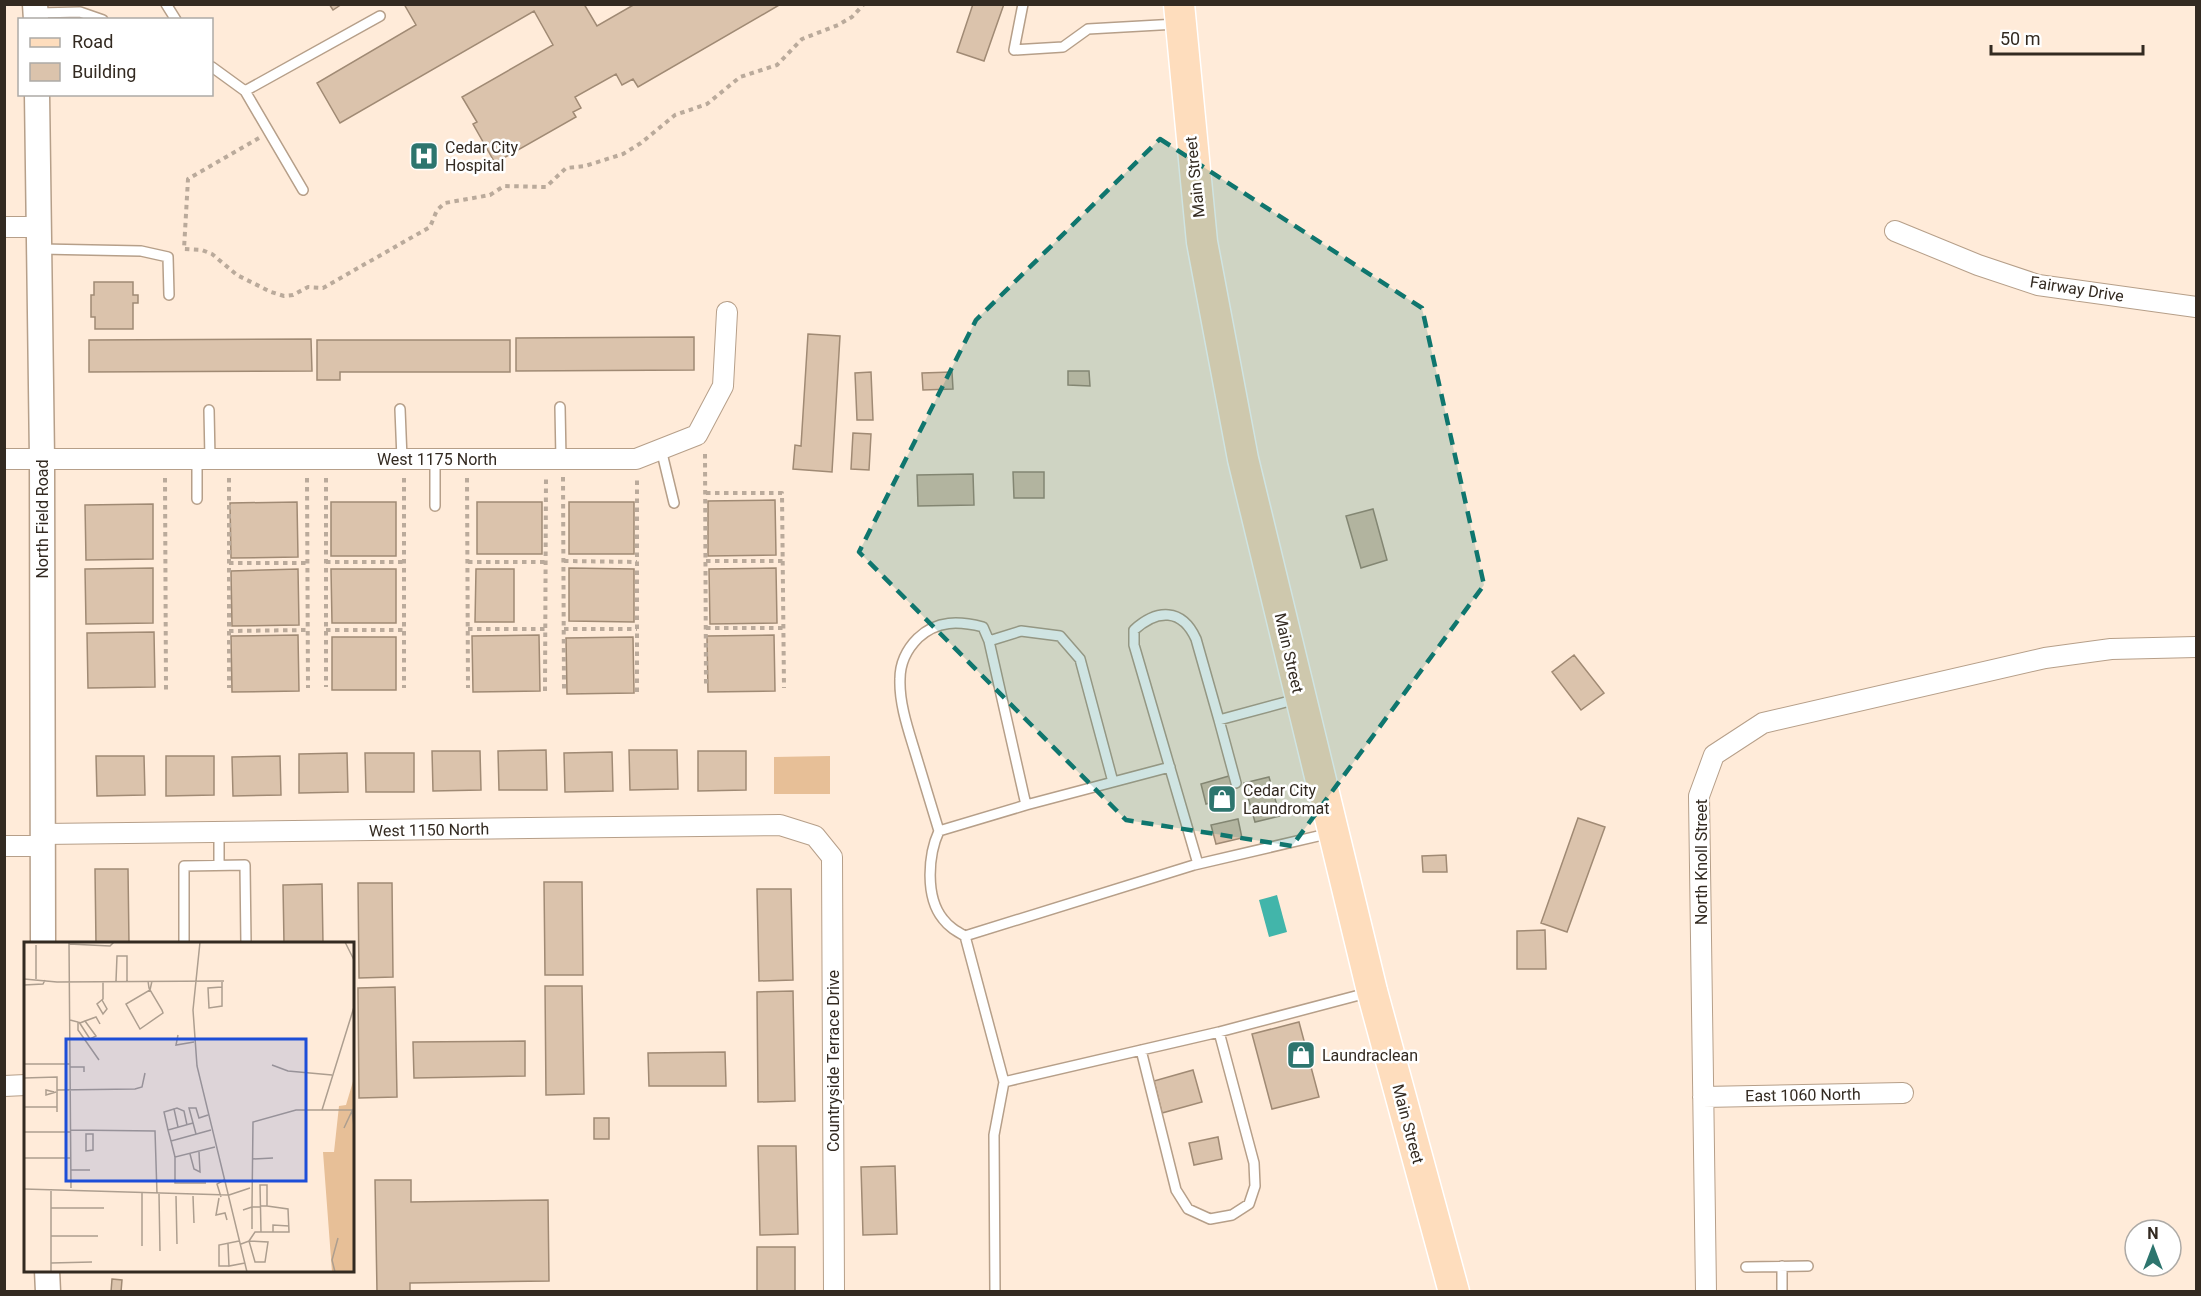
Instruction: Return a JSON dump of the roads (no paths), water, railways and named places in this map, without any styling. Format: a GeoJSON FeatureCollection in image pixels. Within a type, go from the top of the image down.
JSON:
{"type":"FeatureCollection","features":[{"type":"Feature","properties":{"kind":"main road","name":"Main Street"},"geometry":{"type":"LineString","coordinates":[[1179,14],[1202,242],[1243,459],[1372,991],[1451,1291]]}},
{"type":"Feature","properties":{"kind":"street","name":"North Field Road"},"geometry":{"type":"LineString","coordinates":[[37,96],[42,459],[43,942]]}},
{"type":"Feature","properties":{"kind":"street"},"geometry":{"type":"LineString","coordinates":[[4,227],[39,238]]}},
{"type":"Feature","properties":{"kind":"street","name":"Fairway Drive"},"geometry":{"type":"LineString","coordinates":[[1895,231],[1978,265],[2038,285],[2196,307]]}},
{"type":"Feature","properties":{"kind":"street","name":"West 1175 North"},"geometry":{"type":"LineString","coordinates":[[4,459],[203,459],[403,468],[435,459],[562,468],[636,459],[697,435],[723,386],[727,312]]}},
{"type":"Feature","properties":{"kind":"street","name":"North Knoll Street"},"geometry":{"type":"LineString","coordinates":[[1706,1292],[1699,796],[1714,755],[1763,723],[2045,658],[2111,649],[2196,647]]}},
{"type":"Feature","properties":{"kind":"street","name":"West 1150 North"},"geometry":{"type":"LineString","coordinates":[[4,846],[42,840],[219,832],[780,825],[814,836]]}},
{"type":"Feature","properties":{"kind":"street","name":"Countryside Terrace Drive"},"geometry":{"type":"LineString","coordinates":[[814,836],[832,857],[834,1292]]}},
{"type":"Feature","properties":{"kind":"street"},"geometry":{"type":"LineString","coordinates":[[4,1086],[24,1086]]}},
{"type":"Feature","properties":{"kind":"street","name":"East 1060 North"},"geometry":{"type":"LineString","coordinates":[[1703,1097],[1903,1093]]}},
{"type":"Feature","properties":{"kind":"street"},"geometry":{"type":"LineString","coordinates":[[48,1272],[48,1292]]}},
{"type":"Feature","properties":{"kind":"lane"},"geometry":{"type":"LineString","coordinates":[[166,4],[175,18]]}},
{"type":"Feature","properties":{"kind":"lane"},"geometry":{"type":"LineString","coordinates":[[1023,4],[1014,50],[1063,47],[1088,29],[1179,14]]}},
{"type":"Feature","properties":{"kind":"lane"},"geometry":{"type":"LineString","coordinates":[[36,12],[80,12],[97,18]]}},
{"type":"Feature","properties":{"kind":"lane"},"geometry":{"type":"LineString","coordinates":[[245,91],[380,16]]}},
{"type":"Feature","properties":{"kind":"lane"},"geometry":{"type":"LineString","coordinates":[[213,68],[245,91],[303,190]]}},
{"type":"Feature","properties":{"kind":"lane"},"geometry":{"type":"LineString","coordinates":[[39,238],[141,251],[168,257],[169,296]]}},
{"type":"Feature","properties":{"kind":"lane"},"geometry":{"type":"LineString","coordinates":[[560,407],[562,468]]}},
{"type":"Feature","properties":{"kind":"lane"},"geometry":{"type":"LineString","coordinates":[[400,409],[403,468]]}},
{"type":"Feature","properties":{"kind":"lane"},"geometry":{"type":"LineString","coordinates":[[197,499],[209,410]]}},
{"type":"Feature","properties":{"kind":"lane"},"geometry":{"type":"LineString","coordinates":[[661,449],[674,503]]}},
{"type":"Feature","properties":{"kind":"lane"},"geometry":{"type":"LineString","coordinates":[[435,459],[435,506]]}},
{"type":"Feature","properties":{"kind":"lane"},"geometry":{"type":"LineString","coordinates":[[1198,864],[1134,645],[1134,630],[1142,623],[1158,615],[1174,616],[1190,626],[1196,639],[1236,783]]}},
{"type":"Feature","properties":{"kind":"lane"},"geometry":{"type":"LineString","coordinates":[[1026,805],[989,641],[983,627],[964,622],[928,629],[911,645],[902,663],[900,681],[906,722],[939,831],[930,855],[930,878],[935,901],[941,917],[952,929],[965,936],[1198,864],[1333,833]]}},
{"type":"Feature","properties":{"kind":"lane"},"geometry":{"type":"LineString","coordinates":[[989,641],[1021,631],[1060,636],[1080,659],[1113,782]]}},
{"type":"Feature","properties":{"kind":"lane"},"geometry":{"type":"LineString","coordinates":[[1219,720],[1300,698]]}},
{"type":"Feature","properties":{"kind":"lane"},"geometry":{"type":"LineString","coordinates":[[939,831],[1026,805],[1170,767]]}},
{"type":"Feature","properties":{"kind":"lane"},"geometry":{"type":"LineString","coordinates":[[219,832],[219,865]]}},
{"type":"Feature","properties":{"kind":"lane"},"geometry":{"type":"LineString","coordinates":[[184,942],[183,866],[219,865],[246,865],[246,942]]}},
{"type":"Feature","properties":{"kind":"lane"},"geometry":{"type":"LineString","coordinates":[[965,936],[1004,1082],[994,1135],[995,1292]]}},
{"type":"Feature","properties":{"kind":"lane"},"geometry":{"type":"LineString","coordinates":[[1004,1082],[1219,1032],[1372,991]]}},
{"type":"Feature","properties":{"kind":"lane"},"geometry":{"type":"LineString","coordinates":[[1140,1050],[1176,1190],[1188,1209],[1210,1220],[1232,1215],[1249,1204],[1255,1186],[1254,1163],[1219,1032]]}},
{"type":"Feature","properties":{"kind":"lane"},"geometry":{"type":"LineString","coordinates":[[1746,1266],[1808,1266]]}},
{"type":"Feature","properties":{"kind":"lane"},"geometry":{"type":"LineString","coordinates":[[1782,1266],[1782,1292]]}},
{"type":"Feature","properties":{"kind":"water"},"geometry":{"type":"Polygon","coordinates":[[[1277,895],[1287,932],[1269,937],[1259,900],[1277,895]]]}},
{"type":"Feature","properties":{"kind":"place","name":"Cedar City Hospital"},"geometry":{"type":"Point","coordinates":[424,156]}},
{"type":"Feature","properties":{"kind":"place","name":"Cedar City Laundromat"},"geometry":{"type":"Point","coordinates":[1222,799]}},
{"type":"Feature","properties":{"kind":"place","name":"Laundraclean"},"geometry":{"type":"Point","coordinates":[1301,1055]}}]}
